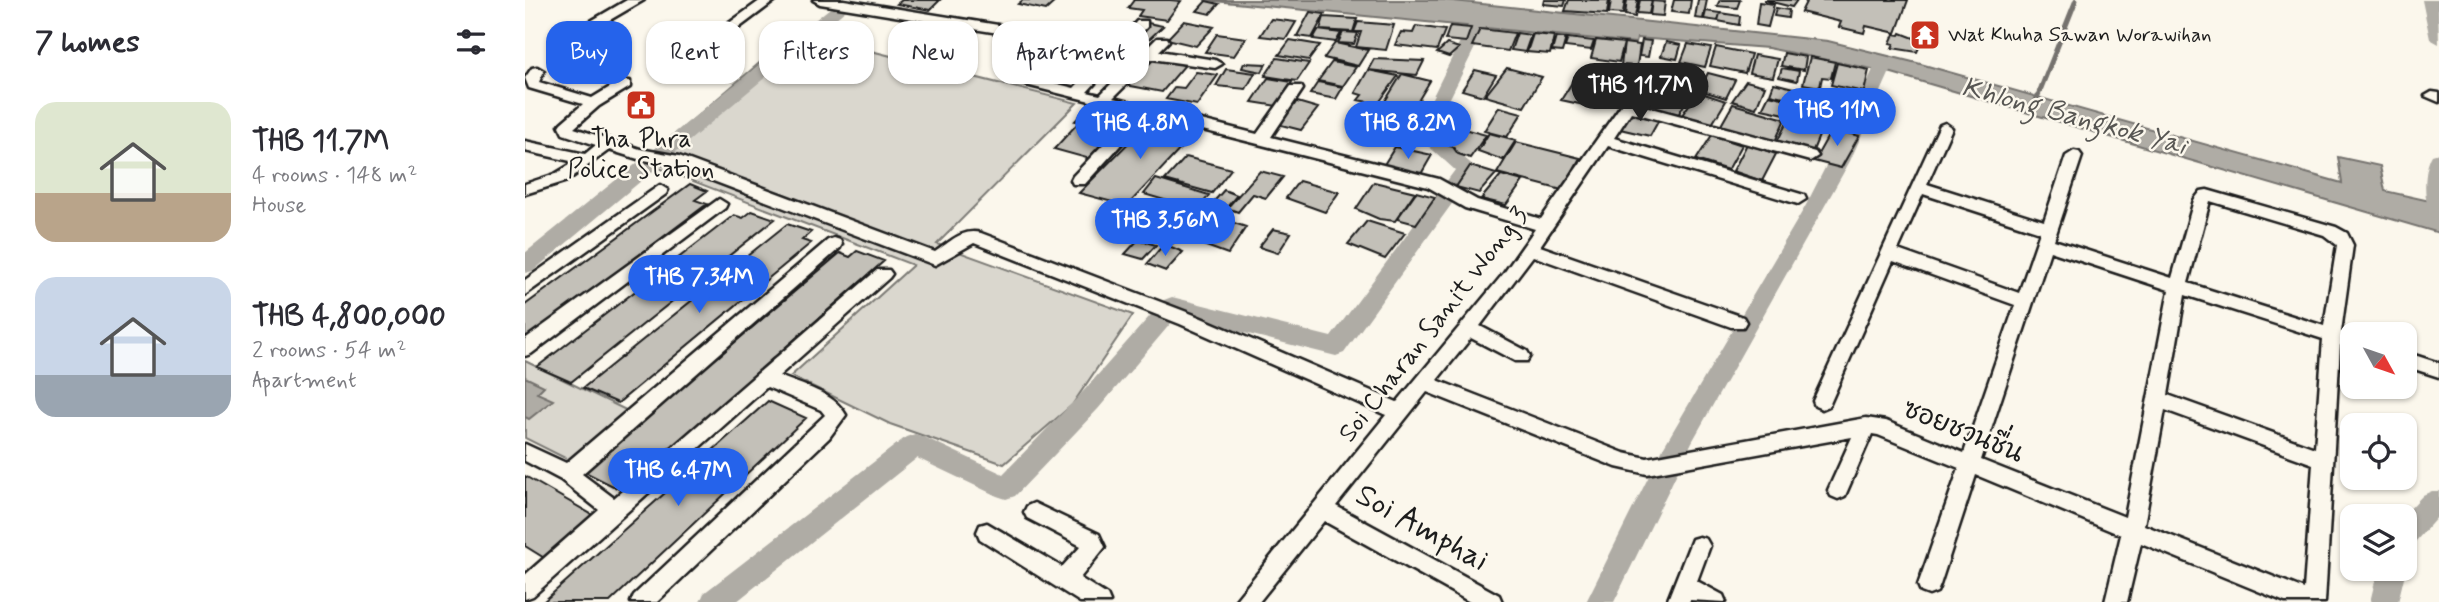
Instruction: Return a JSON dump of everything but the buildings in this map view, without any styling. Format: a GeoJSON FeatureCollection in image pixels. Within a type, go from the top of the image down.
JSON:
{"type":"FeatureCollection","features":[{"type":"Feature","properties":{"kind":"street"},"geometry":{"type":"LineString","coordinates":[[599,21],[637,0]]}},
{"type":"Feature","properties":{"kind":"street"},"geometry":{"type":"LineString","coordinates":[[740,21],[769,0]]}},
{"type":"Feature","properties":{"kind":"street"},"geometry":{"type":"LineString","coordinates":[[826,1],[1042,36],[1047,38],[1048,42],[1015,74],[1016,78],[1145,109],[1446,190],[1471,204],[1545,226]]}},
{"type":"Feature","properties":{"kind":"street"},"geometry":{"type":"LineString","coordinates":[[1149,54],[1163,41]]}},
{"type":"Feature","properties":{"kind":"street"},"geometry":{"type":"LineString","coordinates":[[1149,54],[1215,64]]}},
{"type":"Feature","properties":{"kind":"street"},"geometry":{"type":"LineString","coordinates":[[537,71],[531,80],[534,86],[594,103]]}},
{"type":"Feature","properties":{"kind":"street","name":"Soi Charan Sanit Wong 3"},"geometry":{"type":"LineString","coordinates":[[1245,602],[1424,383],[1529,249],[1651,71]]}},
{"type":"Feature","properties":{"kind":"street"},"geometry":{"type":"LineString","coordinates":[[625,84],[594,103],[566,127],[568,131],[646,156],[674,160],[935,259],[942,257],[960,241],[975,237],[1186,319],[1400,412]]}},
{"type":"Feature","properties":{"kind":"street"},"geometry":{"type":"LineString","coordinates":[[1078,93],[1086,84]]}},
{"type":"Feature","properties":{"kind":"street"},"geometry":{"type":"LineString","coordinates":[[1104,99],[1119,84]]}},
{"type":"Feature","properties":{"kind":"street"},"geometry":{"type":"LineString","coordinates":[[1261,140],[1296,89]]}},
{"type":"Feature","properties":{"kind":"street"},"geometry":{"type":"LineString","coordinates":[[1628,106],[1810,156]]}},
{"type":"Feature","properties":{"kind":"street"},"geometry":{"type":"LineString","coordinates":[[1079,180],[1145,109]]}},
{"type":"Feature","properties":{"kind":"street"},"geometry":{"type":"LineString","coordinates":[[1822,401],[1945,128]]}},
{"type":"Feature","properties":{"kind":"street"},"geometry":{"type":"LineString","coordinates":[[1604,140],[1798,199]]}},
{"type":"Feature","properties":{"kind":"street"},"geometry":{"type":"LineString","coordinates":[[525,189],[561,181],[607,144]]}},
{"type":"Feature","properties":{"kind":"street"},"geometry":{"type":"LineString","coordinates":[[525,146],[588,160]]}},
{"type":"Feature","properties":{"kind":"street"},"geometry":{"type":"LineString","coordinates":[[1929,585],[2074,156]]}},
{"type":"Feature","properties":{"kind":"street"},"geometry":{"type":"LineString","coordinates":[[1918,187],[2178,288],[2340,338]]}},
{"type":"Feature","properties":{"kind":"street"},"geometry":{"type":"LineString","coordinates":[[525,289],[660,190]]}},
{"type":"Feature","properties":{"kind":"street"},"geometry":{"type":"LineString","coordinates":[[2116,602],[2133,530],[2178,288],[2201,200],[2207,195],[2341,237],[2345,245],[2332,335],[2312,602]]}},
{"type":"Feature","properties":{"kind":"street"},"geometry":{"type":"LineString","coordinates":[[525,349],[719,204]]}},
{"type":"Feature","properties":{"kind":"street"},"geometry":{"type":"LineString","coordinates":[[568,474],[834,244]]}},
{"type":"Feature","properties":{"kind":"street"},"geometry":{"type":"LineString","coordinates":[[1529,249],[1737,322]]}},
{"type":"Feature","properties":{"kind":"street"},"geometry":{"type":"LineString","coordinates":[[1888,253],[2024,302]]}},
{"type":"Feature","properties":{"kind":"street"},"geometry":{"type":"LineString","coordinates":[[525,589],[763,377],[883,275]]}},
{"type":"Feature","properties":{"kind":"street"},"geometry":{"type":"LineString","coordinates":[[1468,328],[1521,356]]}},
{"type":"Feature","properties":{"kind":"street"},"geometry":{"type":"LineString","coordinates":[[2417,363],[2439,370]]}},
{"type":"Feature","properties":{"kind":"street"},"geometry":{"type":"LineString","coordinates":[[642,602],[822,432],[836,415],[828,405],[763,377]]}},
{"type":"Feature","properties":{"kind":"street","name":"ซอยชวนชื่น"},"geometry":{"type":"LineString","coordinates":[[1424,383],[1623,461],[1647,466],[1866,426],[1895,431],[2312,602]]}},
{"type":"Feature","properties":{"kind":"street"},"geometry":{"type":"LineString","coordinates":[[2157,399],[2323,459]]}},
{"type":"Feature","properties":{"kind":"street"},"geometry":{"type":"LineString","coordinates":[[1838,490],[1866,426]]}},
{"type":"Feature","properties":{"kind":"street"},"geometry":{"type":"LineString","coordinates":[[525,452],[568,474],[614,510]]}},
{"type":"Feature","properties":{"kind":"street","name":"Soi Amphai"},"geometry":{"type":"LineString","coordinates":[[1322,509],[1491,602]]}},
{"type":"Feature","properties":{"kind":"street"},"geometry":{"type":"LineString","coordinates":[[1034,512],[1092,541],[1094,547],[1088,557],[1065,580]]}},
{"type":"Feature","properties":{"kind":"street"},"geometry":{"type":"LineString","coordinates":[[987,532],[1099,602]]}},
{"type":"Feature","properties":{"kind":"street"},"geometry":{"type":"LineString","coordinates":[[1699,546],[1682,594],[1715,602]]}},
{"type":"Feature","properties":{"kind":"shaded area"},"geometry":{"type":"Polygon","coordinates":[[[874,52],[888,55],[888,84],[978,84],[978,78],[992,82],[992,84],[1002,84],[1077,103],[937,244],[1133,315],[1072,405],[1004,464],[890,424],[791,376],[913,265],[643,162],[735,84],[745,84],[745,75],[759,63],[759,84],[874,84],[874,52]]]}},
{"type":"Feature","properties":{"kind":"shaded area"},"geometry":{"type":"Polygon","coordinates":[[[525,361],[630,412],[571,461],[525,438],[525,361]]]}},
{"type":"Feature","properties":{"kind":"water","name":"Khlong Bangkok Yai"},"geometry":{"type":"Polygon","coordinates":[[[1204,0],[1444,0],[1828,41],[1917,63],[2342,183],[2338,157],[2380,166],[2385,191],[2439,203],[2439,233],[1892,73],[1768,48],[1637,38],[1636,43],[1204,0]]]}},
{"type":"Feature","properties":{"kind":"water"},"geometry":{"type":"Polygon","coordinates":[[[525,377],[544,386],[537,393],[553,400],[529,419],[525,417],[525,377]]]}},
{"type":"Feature","properties":{"kind":"waterway"},"geometry":{"type":"LineString","coordinates":[[525,265],[850,0]]}},
{"type":"Feature","properties":{"kind":"waterway","name":"Khlong Bangkok Yai"},"geometry":{"type":"LineString","coordinates":[[2035,103],[2076,0]]}},
{"type":"Feature","properties":{"kind":"waterway"},"geometry":{"type":"LineString","coordinates":[[2430,0],[2439,39]]}},
{"type":"Feature","properties":{"kind":"waterway"},"geometry":{"type":"LineString","coordinates":[[714,602],[915,445],[1006,488],[1089,402],[1172,306],[1336,347],[1467,169],[1434,142],[1441,98],[1484,11]]}},
{"type":"Feature","properties":{"kind":"waterway"},"geometry":{"type":"LineString","coordinates":[[1600,602],[1683,435],[1840,161],[1884,65]]}},
{"type":"Feature","properties":{"kind":"waterway"},"geometry":{"type":"LineString","coordinates":[[2439,160],[2436,179],[2439,212]]}},
{"type":"Feature","properties":{"kind":"waterway"},"geometry":{"type":"LineString","coordinates":[[2417,520],[2432,503],[2439,503]]}},
{"type":"Feature","properties":{"kind":"waterway"},"geometry":{"type":"LineString","coordinates":[[2384,602],[2389,581]]}},
{"type":"Feature","properties":{"kind":"place","name":"Wat Khuha Sawan Worawihan"},"geometry":{"type":"Point","coordinates":[1925,35]}},
{"type":"Feature","properties":{"kind":"place","name":"Tha Phra Police Station"},"geometry":{"type":"Point","coordinates":[641,105]}}]}
